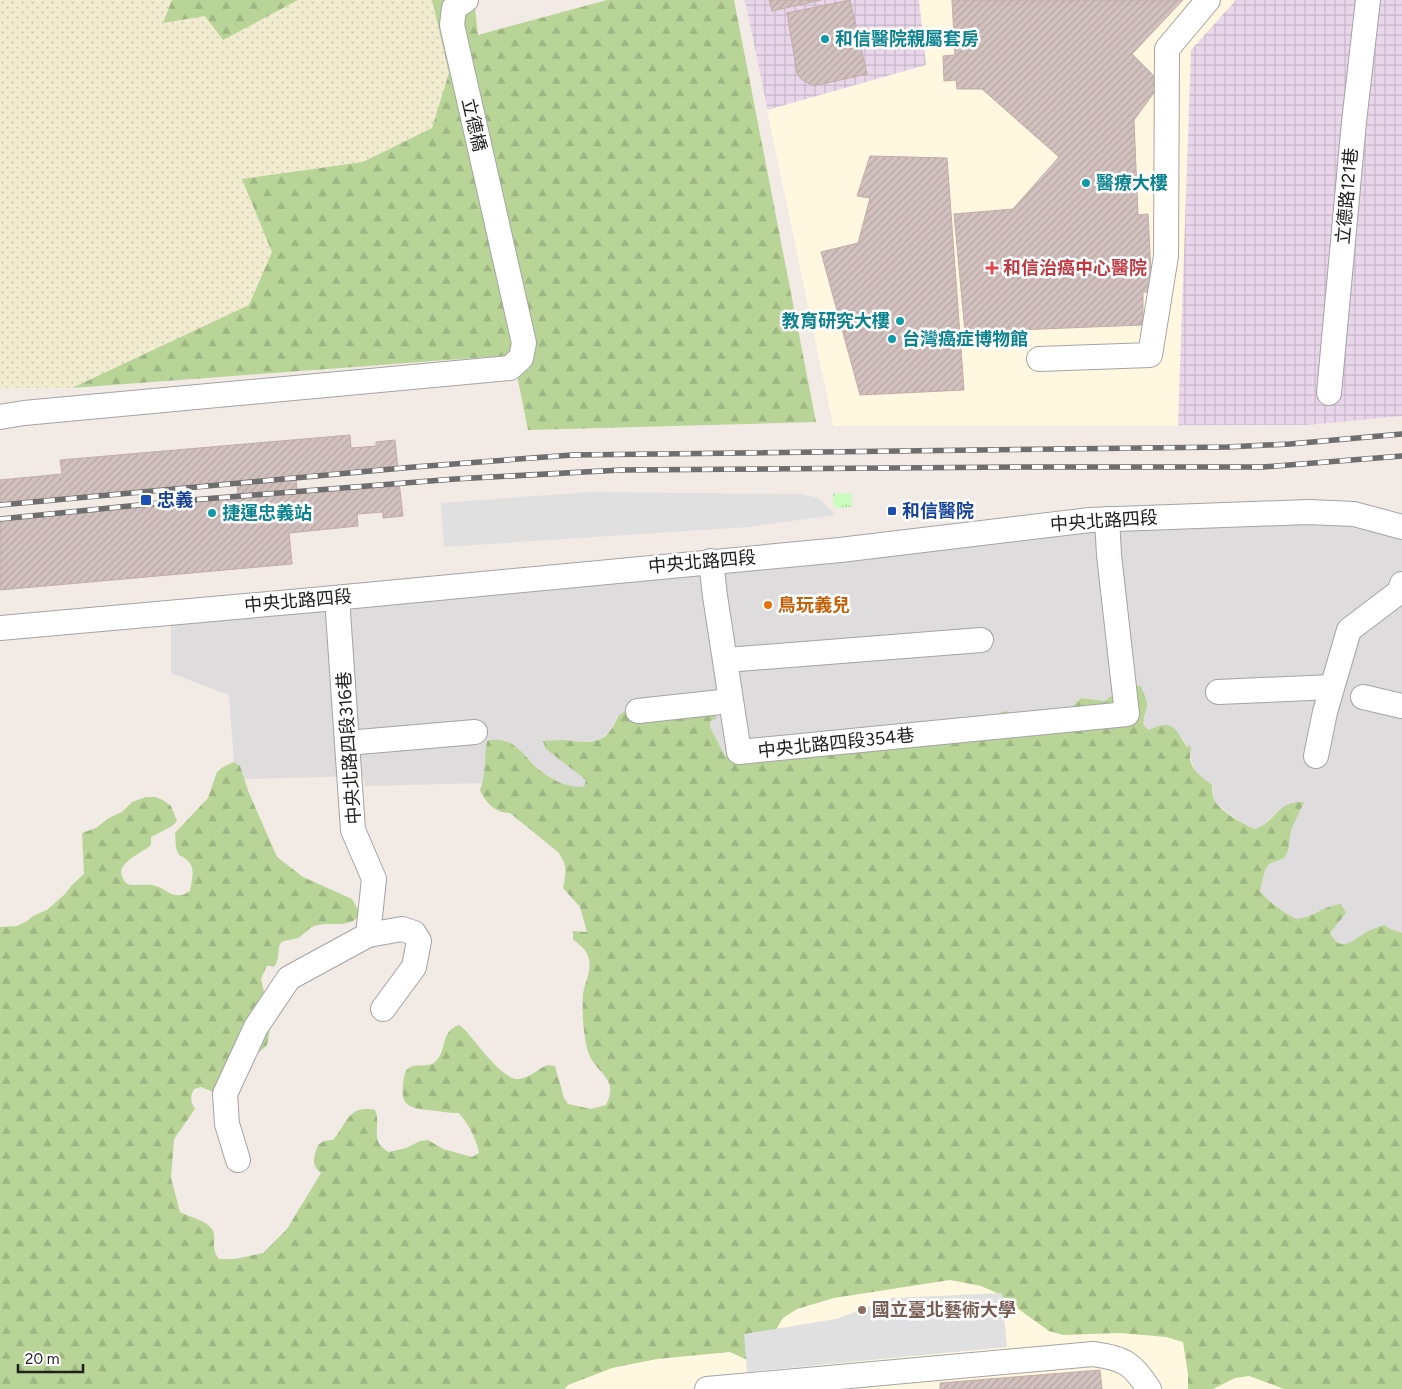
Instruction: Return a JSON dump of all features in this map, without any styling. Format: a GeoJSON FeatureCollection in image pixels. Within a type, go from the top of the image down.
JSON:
{"type":"FeatureCollection","features":[{"type":"Feature","properties":{"kind":"street"},"geometry":{"type":"LineString","coordinates":[[1039,359],[1150,355],[1166,256],[1167,49],[1208,0]]}},
{"type":"Feature","properties":{"kind":"street","name":"立德路121巷"},"geometry":{"type":"LineString","coordinates":[[1329,393],[1354,122],[1368,0]]}},
{"type":"Feature","properties":{"kind":"street","name":"立德橋"},"geometry":{"type":"LineString","coordinates":[[0,417],[24,413],[510,368],[521,358],[524,343],[452,25],[460,4]]}},
{"type":"Feature","properties":{"kind":"street","name":"中央北路四段"},"geometry":{"type":"LineString","coordinates":[[0,628],[337,598],[866,547],[1107,519],[1308,512],[1354,514],[1402,527]]}},
{"type":"Feature","properties":{"kind":"street","name":"中央北路四段354巷"},"geometry":{"type":"LineString","coordinates":[[711,561],[726,660],[730,701],[739,752],[1127,714],[1109,555],[1107,519]]}},
{"type":"Feature","properties":{"kind":"street"},"geometry":{"type":"LineString","coordinates":[[1316,756],[1332,688],[1350,630],[1399,592],[1402,584]]}},
{"type":"Feature","properties":{"kind":"street","name":"中央北路四段316巷"},"geometry":{"type":"LineString","coordinates":[[337,598],[353,830],[374,880],[368,935]]}},
{"type":"Feature","properties":{"kind":"street"},"geometry":{"type":"LineString","coordinates":[[726,660],[981,640]]}},
{"type":"Feature","properties":{"kind":"street"},"geometry":{"type":"LineString","coordinates":[[1218,692],[1332,688]]}},
{"type":"Feature","properties":{"kind":"street"},"geometry":{"type":"LineString","coordinates":[[1363,697],[1402,706]]}},
{"type":"Feature","properties":{"kind":"street"},"geometry":{"type":"LineString","coordinates":[[638,711],[730,701]]}},
{"type":"Feature","properties":{"kind":"street"},"geometry":{"type":"LineString","coordinates":[[347,742],[475,732]]}},
{"type":"Feature","properties":{"kind":"street"},"geometry":{"type":"LineString","coordinates":[[238,1160],[227,1124],[226,1094],[256,1028],[289,978],[368,935],[402,930],[414,933],[419,941],[414,968],[383,1009]]}},
{"type":"Feature","properties":{"kind":"street"},"geometry":{"type":"LineString","coordinates":[[707,1389],[1094,1354],[1112,1356],[1131,1365],[1149,1389]]}},
{"type":"Feature","properties":{"kind":"shaded area"},"geometry":{"type":"Polygon","coordinates":[[[0,0],[432,0],[449,73],[432,128],[363,162],[242,179],[272,252],[249,305],[72,388],[0,388],[0,0]]]}},
{"type":"Feature","properties":{"kind":"shaded area"},"geometry":{"type":"Polygon","coordinates":[[[745,0],[1402,0],[1402,416],[1306,425],[833,426],[745,0]]]}},
{"type":"Feature","properties":{"kind":"shaded area","name":"和信治癌中心醫院"},"geometry":{"type":"Polygon","coordinates":[[[919,0],[1236,0],[1191,50],[1178,426],[833,426],[767,110],[926,65],[919,0]]]}},
{"type":"Feature","properties":{"kind":"shaded area"},"geometry":{"type":"Polygon","coordinates":[[[590,492],[801,494],[818,498],[836,515],[748,527],[444,547],[441,503],[590,492]]]}},
{"type":"Feature","properties":{"kind":"shaded area"},"geometry":{"type":"Polygon","coordinates":[[[1221,521],[1336,524],[1402,538],[1402,933],[1377,927],[1348,944],[1340,944],[1334,940],[1330,933],[1346,913],[1318,911],[1304,919],[1296,919],[1284,912],[1265,896],[1260,891],[1265,870],[1269,864],[1284,858],[1288,851],[1291,830],[1303,802],[1276,812],[1262,827],[1255,829],[1244,824],[1219,806],[1214,799],[1212,785],[1198,775],[1190,755],[1191,748],[1189,749],[1181,736],[1156,727],[1149,730],[1144,726],[1143,719],[1147,706],[1143,693],[1118,690],[1105,701],[1081,698],[1071,708],[1019,721],[1006,712],[739,760],[725,756],[710,727],[709,721],[617,716],[610,731],[597,741],[580,742],[564,740],[546,749],[586,780],[585,787],[570,787],[560,783],[542,772],[516,747],[503,740],[486,749],[483,783],[365,786],[363,776],[244,779],[240,766],[234,762],[229,695],[171,673],[171,618],[1221,521]]]}},
{"type":"Feature","properties":{"kind":"shaded area","name":"國立臺北藝術大學"},"geometry":{"type":"Polygon","coordinates":[[[901,1265],[1402,1376],[1402,1389],[512,1389],[901,1265]]]}},
{"type":"Feature","properties":{"kind":"shaded area"},"geometry":{"type":"Polygon","coordinates":[[[1002,1293],[1007,1347],[747,1372],[744,1334],[836,1319],[891,1298],[1002,1293]]]}},
{"type":"Feature","properties":{"kind":"green space"},"geometry":{"type":"Polygon","coordinates":[[[172,0],[298,0],[223,40],[205,16],[163,23],[172,0]]]}},
{"type":"Feature","properties":{"kind":"green space"},"geometry":{"type":"Polygon","coordinates":[[[432,0],[474,0],[478,35],[607,0],[734,0],[816,422],[528,430],[513,355],[72,388],[249,305],[272,252],[242,179],[363,162],[432,128],[449,73],[432,0]]]}},
{"type":"Feature","properties":{"kind":"green space"},"geometry":{"type":"Polygon","coordinates":[[[851,493],[852,507],[834,508],[833,494],[851,493]]]}},
{"type":"Feature","properties":{"kind":"green space"},"geometry":{"type":"Polygon","coordinates":[[[1141,686],[1147,701],[1143,720],[1144,726],[1149,730],[1165,725],[1174,728],[1188,748],[1189,744],[1192,765],[1197,773],[1212,785],[1215,801],[1233,817],[1255,829],[1262,826],[1282,808],[1295,802],[1304,802],[1291,830],[1288,851],[1284,858],[1269,864],[1265,870],[1260,891],[1268,899],[1296,919],[1341,904],[1346,913],[1330,933],[1334,939],[1342,944],[1349,943],[1370,930],[1384,925],[1402,933],[1402,1389],[1284,1389],[1249,1376],[1235,1378],[1213,1389],[1188,1389],[1188,1374],[1183,1342],[1166,1337],[1120,1333],[1063,1335],[1049,1331],[995,1292],[981,1286],[950,1280],[834,1298],[797,1309],[783,1318],[775,1331],[747,1360],[730,1352],[657,1359],[612,1368],[568,1385],[565,1389],[0,1389],[0,927],[17,926],[27,921],[47,910],[65,894],[84,874],[82,833],[96,828],[109,818],[122,812],[132,802],[146,797],[155,797],[163,800],[171,806],[177,821],[172,826],[151,837],[151,845],[127,861],[121,871],[122,877],[127,884],[152,885],[174,895],[183,895],[190,891],[192,870],[189,862],[179,855],[176,848],[175,833],[208,798],[217,772],[234,762],[240,766],[249,793],[277,857],[303,877],[352,899],[360,913],[357,918],[347,923],[315,926],[298,938],[286,940],[280,944],[276,964],[274,967],[267,965],[261,979],[271,1023],[267,1045],[216,1093],[201,1087],[194,1089],[191,1099],[195,1109],[174,1139],[171,1178],[180,1212],[202,1221],[212,1229],[214,1232],[214,1246],[219,1259],[235,1259],[263,1253],[287,1229],[321,1173],[314,1163],[318,1145],[324,1141],[333,1140],[349,1117],[359,1110],[375,1110],[377,1116],[377,1138],[383,1148],[389,1152],[428,1140],[443,1149],[472,1157],[479,1153],[472,1132],[459,1113],[413,1108],[406,1103],[403,1093],[403,1081],[406,1071],[412,1066],[428,1065],[435,1062],[439,1058],[449,1032],[459,1025],[505,1074],[519,1079],[547,1065],[555,1066],[564,1098],[568,1104],[591,1109],[606,1105],[610,1095],[608,1081],[590,1057],[585,1035],[583,994],[590,966],[586,951],[573,939],[573,931],[587,932],[580,907],[563,888],[565,869],[558,852],[510,813],[495,809],[482,795],[480,790],[487,741],[497,740],[512,744],[552,779],[567,785],[584,787],[586,780],[546,749],[543,741],[588,742],[600,739],[610,731],[621,713],[630,710],[713,713],[717,718],[710,721],[710,727],[725,756],[739,760],[991,716],[1006,711],[1012,715],[1071,708],[1081,698],[1105,701],[1118,690],[1141,686]]]}},
{"type":"Feature","properties":{"kind":"building"},"geometry":{"type":"Polygon","coordinates":[[[769,0],[821,0],[772,11],[769,0]]]}},
{"type":"Feature","properties":{"kind":"building","name":"和信醫院親屬套房"},"geometry":{"type":"Polygon","coordinates":[[[850,0],[867,74],[813,86],[801,79],[797,73],[787,13],[850,0]]]}},
{"type":"Feature","properties":{"kind":"building","name":"醫療大樓"},"geometry":{"type":"Polygon","coordinates":[[[952,0],[1183,0],[1132,54],[1161,83],[1134,120],[1138,215],[1148,214],[1152,292],[1143,292],[1143,325],[965,332],[954,214],[1013,209],[1059,157],[982,89],[957,89],[956,80],[944,81],[943,56],[955,55],[952,0]]]}},
{"type":"Feature","properties":{"kind":"building","name":"教育研究大樓"},"geometry":{"type":"Polygon","coordinates":[[[870,156],[947,158],[964,390],[860,395],[821,252],[858,243],[870,198],[857,196],[870,156]]]}},
{"type":"Feature","properties":{"kind":"building","name":"捷運忠義站"},"geometry":{"type":"Polygon","coordinates":[[[350,435],[351,448],[376,446],[376,442],[395,440],[398,469],[296,478],[297,491],[399,482],[403,516],[383,518],[383,512],[357,514],[358,526],[289,533],[292,564],[0,590],[0,518],[238,497],[237,484],[0,505],[0,480],[62,474],[60,460],[350,435]]]}},
{"type":"Feature","properties":{"kind":"building"},"geometry":{"type":"Polygon","coordinates":[[[1100,1370],[1102,1389],[940,1389],[940,1383],[1100,1370]]]}},
{"type":"Feature","properties":{"kind":"railway"},"geometry":{"type":"LineString","coordinates":[[0,505],[414,467],[572,455],[1227,447],[1290,444],[1402,434]]}},
{"type":"Feature","properties":{"kind":"railway"},"geometry":{"type":"LineString","coordinates":[[0,519],[179,501],[455,479],[621,470],[1263,467],[1402,456]]}},
{"type":"Feature","properties":{"kind":"place","name":"和信醫院親屬套房"},"geometry":{"type":"Point","coordinates":[825,39]}},
{"type":"Feature","properties":{"kind":"place","name":"醫療大樓"},"geometry":{"type":"Point","coordinates":[1086,183]}},
{"type":"Feature","properties":{"kind":"place","name":"和信治癌中心醫院"},"geometry":{"type":"Point","coordinates":[992,268]}},
{"type":"Feature","properties":{"kind":"place","name":"教育研究大樓"},"geometry":{"type":"Point","coordinates":[900,321]}},
{"type":"Feature","properties":{"kind":"place","name":"台灣癌症博物館"},"geometry":{"type":"Point","coordinates":[892,339]}},
{"type":"Feature","properties":{"kind":"place","name":"忠義"},"geometry":{"type":"Point","coordinates":[146,500]}},
{"type":"Feature","properties":{"kind":"place","name":"和信醫院"},"geometry":{"type":"Point","coordinates":[892,511]}},
{"type":"Feature","properties":{"kind":"place","name":"捷運忠義站"},"geometry":{"type":"Point","coordinates":[212,513]}},
{"type":"Feature","properties":{"kind":"place","name":"鳥玩義兒"},"geometry":{"type":"Point","coordinates":[768,605]}},
{"type":"Feature","properties":{"kind":"place","name":"國立臺北藝術大學"},"geometry":{"type":"Point","coordinates":[862,1310]}}]}
